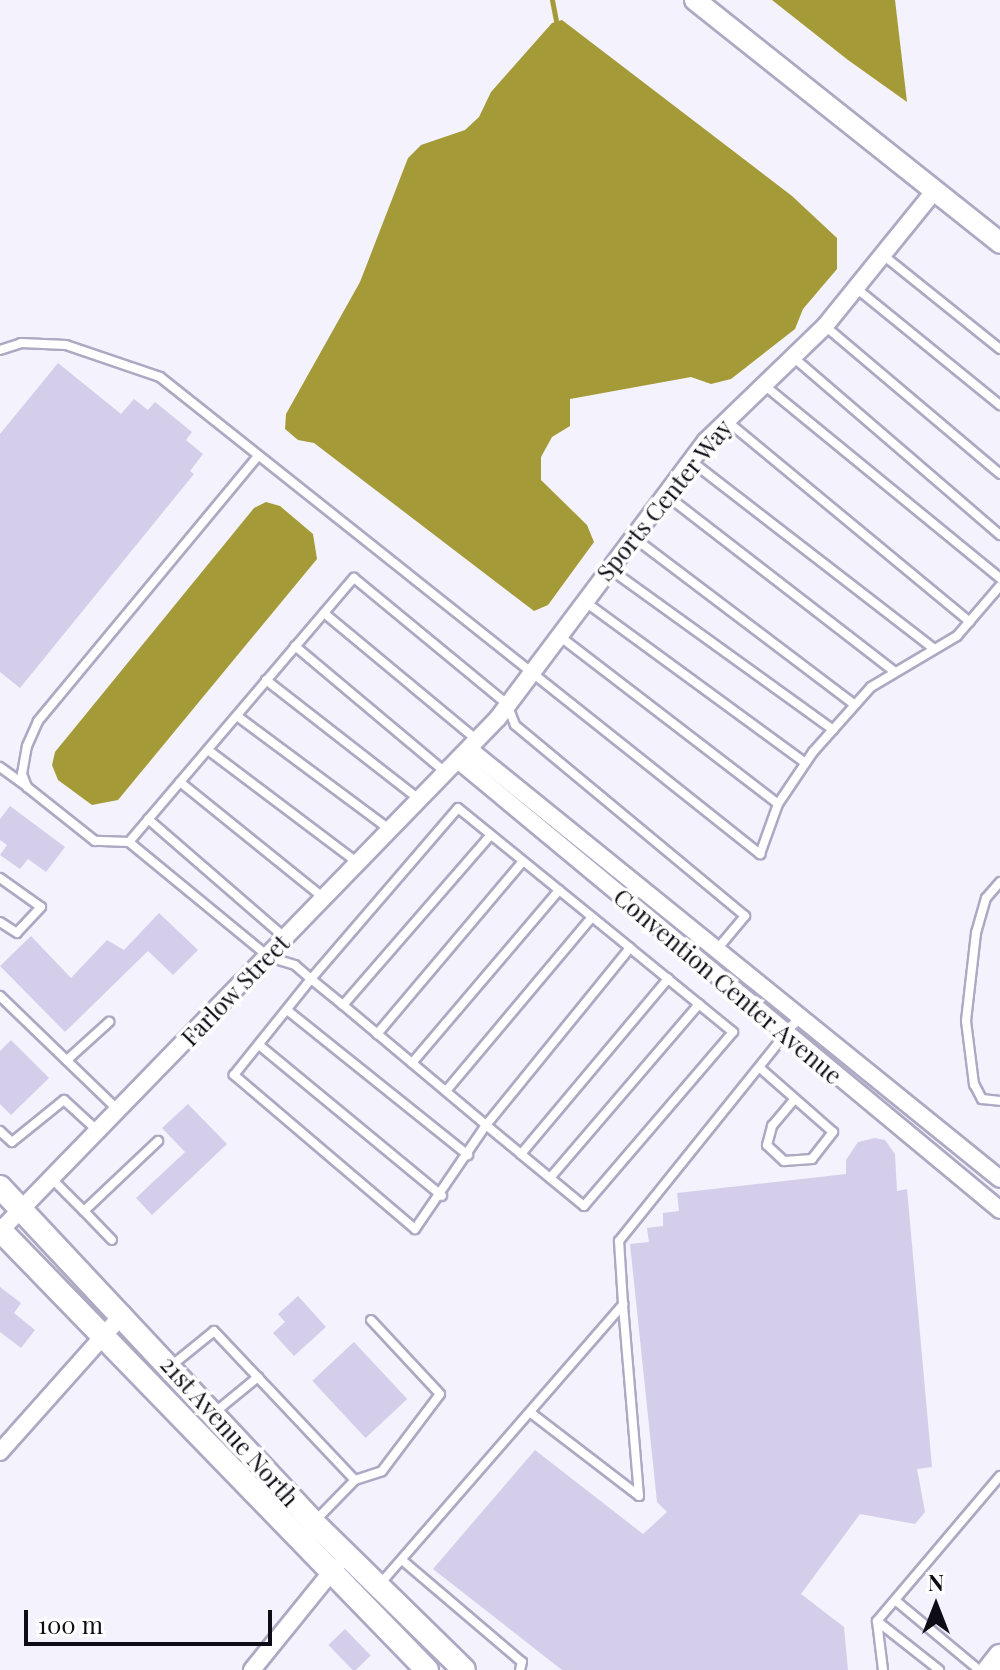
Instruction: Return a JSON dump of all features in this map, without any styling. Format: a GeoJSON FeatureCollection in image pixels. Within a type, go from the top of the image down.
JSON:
{"type":"FeatureCollection","features":[{"type":"Feature","properties":{"kind":"main road","name":"21st Avenue North"},"geometry":{"type":"LineString","coordinates":[[0,1187],[123,1314],[313,1522],[464,1670]]}},
{"type":"Feature","properties":{"kind":"main road","name":"21st Avenue North"},"geometry":{"type":"LineString","coordinates":[[0,1230],[361,1606],[427,1670]]}},
{"type":"Feature","properties":{"kind":"main road"},"geometry":{"type":"LineString","coordinates":[[989,1670],[1000,1656]]}},
{"type":"Feature","properties":{"kind":"street"},"geometry":{"type":"LineString","coordinates":[[695,0],[1000,243]]}},
{"type":"Feature","properties":{"kind":"street","name":"Sports Center Way"},"geometry":{"type":"LineString","coordinates":[[468,750],[507,704],[691,461],[727,421],[825,326],[935,190]]}},
{"type":"Feature","properties":{"kind":"street","name":"Farlow Street"},"geometry":{"type":"LineString","coordinates":[[0,1230],[24,1211],[468,750]]}},
{"type":"Feature","properties":{"kind":"street","name":"Convention Center Avenue"},"geometry":{"type":"LineString","coordinates":[[468,750],[719,947],[1000,1179]]}},
{"type":"Feature","properties":{"kind":"street","name":"Convention Center Avenue"},"geometry":{"type":"LineString","coordinates":[[468,750],[786,1036],[1000,1210]]}},
{"type":"Feature","properties":{"kind":"street"},"geometry":{"type":"LineString","coordinates":[[0,1452],[101,1335],[123,1314]]}},
{"type":"Feature","properties":{"kind":"street"},"geometry":{"type":"LineString","coordinates":[[252,1670],[346,1554]]}},
{"type":"Feature","properties":{"kind":"lane"},"geometry":{"type":"LineString","coordinates":[[883,255],[1000,349]]}},
{"type":"Feature","properties":{"kind":"lane"},"geometry":{"type":"LineString","coordinates":[[856,288],[1000,405]]}},
{"type":"Feature","properties":{"kind":"lane"},"geometry":{"type":"LineString","coordinates":[[825,326],[1000,474]]}},
{"type":"Feature","properties":{"kind":"lane"},"geometry":{"type":"LineString","coordinates":[[0,350],[21,343],[66,345],[160,377],[760,854],[778,804],[805,763],[855,705],[895,672],[934,649],[970,622],[1000,586]]}},
{"type":"Feature","properties":{"kind":"lane"},"geometry":{"type":"LineString","coordinates":[[793,357],[1000,535]]}},
{"type":"Feature","properties":{"kind":"lane"},"geometry":{"type":"LineString","coordinates":[[764,385],[1000,578]]}},
{"type":"Feature","properties":{"kind":"lane"},"geometry":{"type":"LineString","coordinates":[[727,421],[970,622]]}},
{"type":"Feature","properties":{"kind":"lane"},"geometry":{"type":"LineString","coordinates":[[27,787],[22,774],[38,721],[257,457]]}},
{"type":"Feature","properties":{"kind":"lane"},"geometry":{"type":"LineString","coordinates":[[691,461],[934,649]]}},
{"type":"Feature","properties":{"kind":"lane"},"geometry":{"type":"LineString","coordinates":[[665,494],[895,672]]}},
{"type":"Feature","properties":{"kind":"lane"},"geometry":{"type":"LineString","coordinates":[[633,537],[855,705]]}},
{"type":"Feature","properties":{"kind":"lane"},"geometry":{"type":"LineString","coordinates":[[609,568],[833,730]]}},
{"type":"Feature","properties":{"kind":"lane"},"geometry":{"type":"LineString","coordinates":[[129,842],[354,578],[507,704],[515,725],[745,916],[719,947]]}},
{"type":"Feature","properties":{"kind":"lane"},"geometry":{"type":"LineString","coordinates":[[584,600],[805,763]]}},
{"type":"Feature","properties":{"kind":"lane"},"geometry":{"type":"LineString","coordinates":[[324,613],[468,750]]}},
{"type":"Feature","properties":{"kind":"lane"},"geometry":{"type":"LineString","coordinates":[[558,634],[778,804]]}},
{"type":"Feature","properties":{"kind":"lane"},"geometry":{"type":"LineString","coordinates":[[295,646],[445,772]]}},
{"type":"Feature","properties":{"kind":"lane"},"geometry":{"type":"LineString","coordinates":[[266,680],[419,799]]}},
{"type":"Feature","properties":{"kind":"lane"},"geometry":{"type":"LineString","coordinates":[[237,716],[390,830]]}},
{"type":"Feature","properties":{"kind":"lane"},"geometry":{"type":"LineString","coordinates":[[208,750],[359,863]]}},
{"type":"Feature","properties":{"kind":"lane"},"geometry":{"type":"LineString","coordinates":[[0,767],[95,841],[129,842],[269,957],[295,965],[311,979],[486,1125],[584,1206],[733,1032],[699,1004],[458,808],[311,979],[234,1075],[415,1229],[442,1196],[486,1125],[630,948]]}},
{"type":"Feature","properties":{"kind":"lane"},"geometry":{"type":"LineString","coordinates":[[180,782],[324,898]]}},
{"type":"Feature","properties":{"kind":"lane"},"geometry":{"type":"LineString","coordinates":[[148,819],[285,938]]}},
{"type":"Feature","properties":{"kind":"lane"},"geometry":{"type":"LineString","coordinates":[[343,1005],[491,835]]}},
{"type":"Feature","properties":{"kind":"lane"},"geometry":{"type":"LineString","coordinates":[[377,1034],[523,861]]}},
{"type":"Feature","properties":{"kind":"lane"},"geometry":{"type":"LineString","coordinates":[[0,878],[41,907],[17,933],[0,922]]}},
{"type":"Feature","properties":{"kind":"lane"},"geometry":{"type":"LineString","coordinates":[[1000,882],[986,898],[976,933],[966,1021],[974,1084],[982,1099],[1000,1101]]}},
{"type":"Feature","properties":{"kind":"lane"},"geometry":{"type":"LineString","coordinates":[[412,1063],[559,890]]}},
{"type":"Feature","properties":{"kind":"lane"},"geometry":{"type":"LineString","coordinates":[[446,1091],[592,917]]}},
{"type":"Feature","properties":{"kind":"lane"},"geometry":{"type":"LineString","coordinates":[[521,1154],[668,979]]}},
{"type":"Feature","properties":{"kind":"lane"},"geometry":{"type":"LineString","coordinates":[[0,996],[120,1111]]}},
{"type":"Feature","properties":{"kind":"lane"},"geometry":{"type":"LineString","coordinates":[[550,1178],[699,1004]]}},
{"type":"Feature","properties":{"kind":"lane"},"geometry":{"type":"LineString","coordinates":[[287,1010],[468,1155]]}},
{"type":"Feature","properties":{"kind":"lane"},"geometry":{"type":"LineString","coordinates":[[531,1413],[639,1496],[619,1241],[801,1015]]}},
{"type":"Feature","properties":{"kind":"lane"},"geometry":{"type":"LineString","coordinates":[[67,1060],[109,1022]]}},
{"type":"Feature","properties":{"kind":"lane"},"geometry":{"type":"LineString","coordinates":[[259,1045],[442,1196]]}},
{"type":"Feature","properties":{"kind":"lane"},"geometry":{"type":"LineString","coordinates":[[760,1068],[833,1132],[812,1159],[784,1161],[767,1145],[772,1126],[794,1100]]}},
{"type":"Feature","properties":{"kind":"lane"},"geometry":{"type":"LineString","coordinates":[[0,1131],[12,1142],[64,1100],[99,1132]]}},
{"type":"Feature","properties":{"kind":"lane"},"geometry":{"type":"LineString","coordinates":[[84,1211],[158,1141]]}},
{"type":"Feature","properties":{"kind":"lane"},"geometry":{"type":"LineString","coordinates":[[53,1180],[112,1240]]}},
{"type":"Feature","properties":{"kind":"lane"},"geometry":{"type":"LineString","coordinates":[[361,1606],[623,1304]]}},
{"type":"Feature","properties":{"kind":"lane"},"geometry":{"type":"LineString","coordinates":[[313,1522],[355,1480],[382,1471],[440,1394],[371,1320]]}},
{"type":"Feature","properties":{"kind":"lane"},"geometry":{"type":"LineString","coordinates":[[171,1366],[214,1331],[355,1480]]}},
{"type":"Feature","properties":{"kind":"lane"},"geometry":{"type":"LineString","coordinates":[[214,1413],[258,1377]]}},
{"type":"Feature","properties":{"kind":"lane"},"geometry":{"type":"LineString","coordinates":[[883,1670],[877,1621],[1000,1476]]}},
{"type":"Feature","properties":{"kind":"lane"},"geometry":{"type":"LineString","coordinates":[[402,1560],[522,1662],[520,1670]]}},
{"type":"Feature","properties":{"kind":"lane"},"geometry":{"type":"LineString","coordinates":[[895,1600],[979,1670]]}},
{"type":"Feature","properties":{"kind":"lane"},"geometry":{"type":"LineString","coordinates":[[877,1621],[939,1670]]}},
{"type":"Feature","properties":{"kind":"shaded area"},"geometry":{"type":"Polygon","coordinates":[[[772,0],[895,0],[907,102],[848,60],[772,0]]]}},
{"type":"Feature","properties":{"kind":"shaded area"},"geometry":{"type":"Polygon","coordinates":[[[562,20],[792,196],[837,238],[837,269],[803,309],[795,329],[731,379],[711,384],[691,377],[570,399],[570,426],[552,437],[541,457],[541,480],[587,525],[594,542],[548,605],[534,611],[314,443],[298,440],[285,429],[286,414],[360,282],[408,158],[421,145],[465,130],[479,117],[491,92],[552,23],[562,20]]]}},
{"type":"Feature","properties":{"kind":"shaded area"},"geometry":{"type":"Polygon","coordinates":[[[266,502],[280,506],[313,534],[317,559],[118,800],[92,805],[58,780],[52,765],[55,752],[254,508],[266,502]]]}},
{"type":"Feature","properties":{"kind":"building"},"geometry":{"type":"Polygon","coordinates":[[[58,363],[121,414],[134,399],[148,410],[155,402],[192,432],[186,440],[203,454],[190,471],[194,474],[20,688],[0,672],[0,434],[58,363]]]}},
{"type":"Feature","properties":{"kind":"building"},"geometry":{"type":"Polygon","coordinates":[[[10,806],[65,847],[46,872],[28,859],[20,869],[0,855],[7,845],[0,840],[0,819],[10,806]]]}},
{"type":"Feature","properties":{"kind":"building"},"geometry":{"type":"Polygon","coordinates":[[[159,913],[198,950],[173,975],[148,951],[65,1032],[0,966],[31,936],[71,978],[107,940],[124,950],[159,913]]]}},
{"type":"Feature","properties":{"kind":"building"},"geometry":{"type":"Polygon","coordinates":[[[11,1040],[49,1078],[11,1115],[0,1104],[0,1051],[11,1040]]]}},
{"type":"Feature","properties":{"kind":"building"},"geometry":{"type":"Polygon","coordinates":[[[188,1104],[227,1144],[152,1215],[136,1198],[185,1152],[162,1128],[188,1104]]]}},
{"type":"Feature","properties":{"kind":"building"},"geometry":{"type":"Polygon","coordinates":[[[875,1138],[885,1140],[895,1154],[897,1191],[907,1189],[932,1467],[917,1469],[925,1512],[915,1524],[860,1514],[801,1594],[844,1627],[848,1670],[562,1670],[433,1569],[535,1450],[643,1534],[667,1512],[657,1502],[630,1244],[649,1242],[647,1228],[663,1226],[663,1213],[679,1211],[677,1193],[846,1174],[846,1160],[858,1142],[875,1138]]]}},
{"type":"Feature","properties":{"kind":"building"},"geometry":{"type":"Polygon","coordinates":[[[0,1287],[21,1303],[14,1313],[35,1330],[21,1348],[0,1332],[0,1287]]]}},
{"type":"Feature","properties":{"kind":"building"},"geometry":{"type":"Polygon","coordinates":[[[298,1296],[326,1327],[294,1356],[273,1333],[285,1322],[278,1314],[298,1296]]]}},
{"type":"Feature","properties":{"kind":"building"},"geometry":{"type":"Polygon","coordinates":[[[354,1342],[407,1399],[366,1438],[312,1381],[354,1342]]]}},
{"type":"Feature","properties":{"kind":"building"},"geometry":{"type":"Polygon","coordinates":[[[345,1629],[371,1656],[353,1670],[328,1645],[345,1629]]]}},
{"type":"Feature","properties":{"kind":"waterway"},"geometry":{"type":"LineString","coordinates":[[552,0],[557,26]]}}]}
